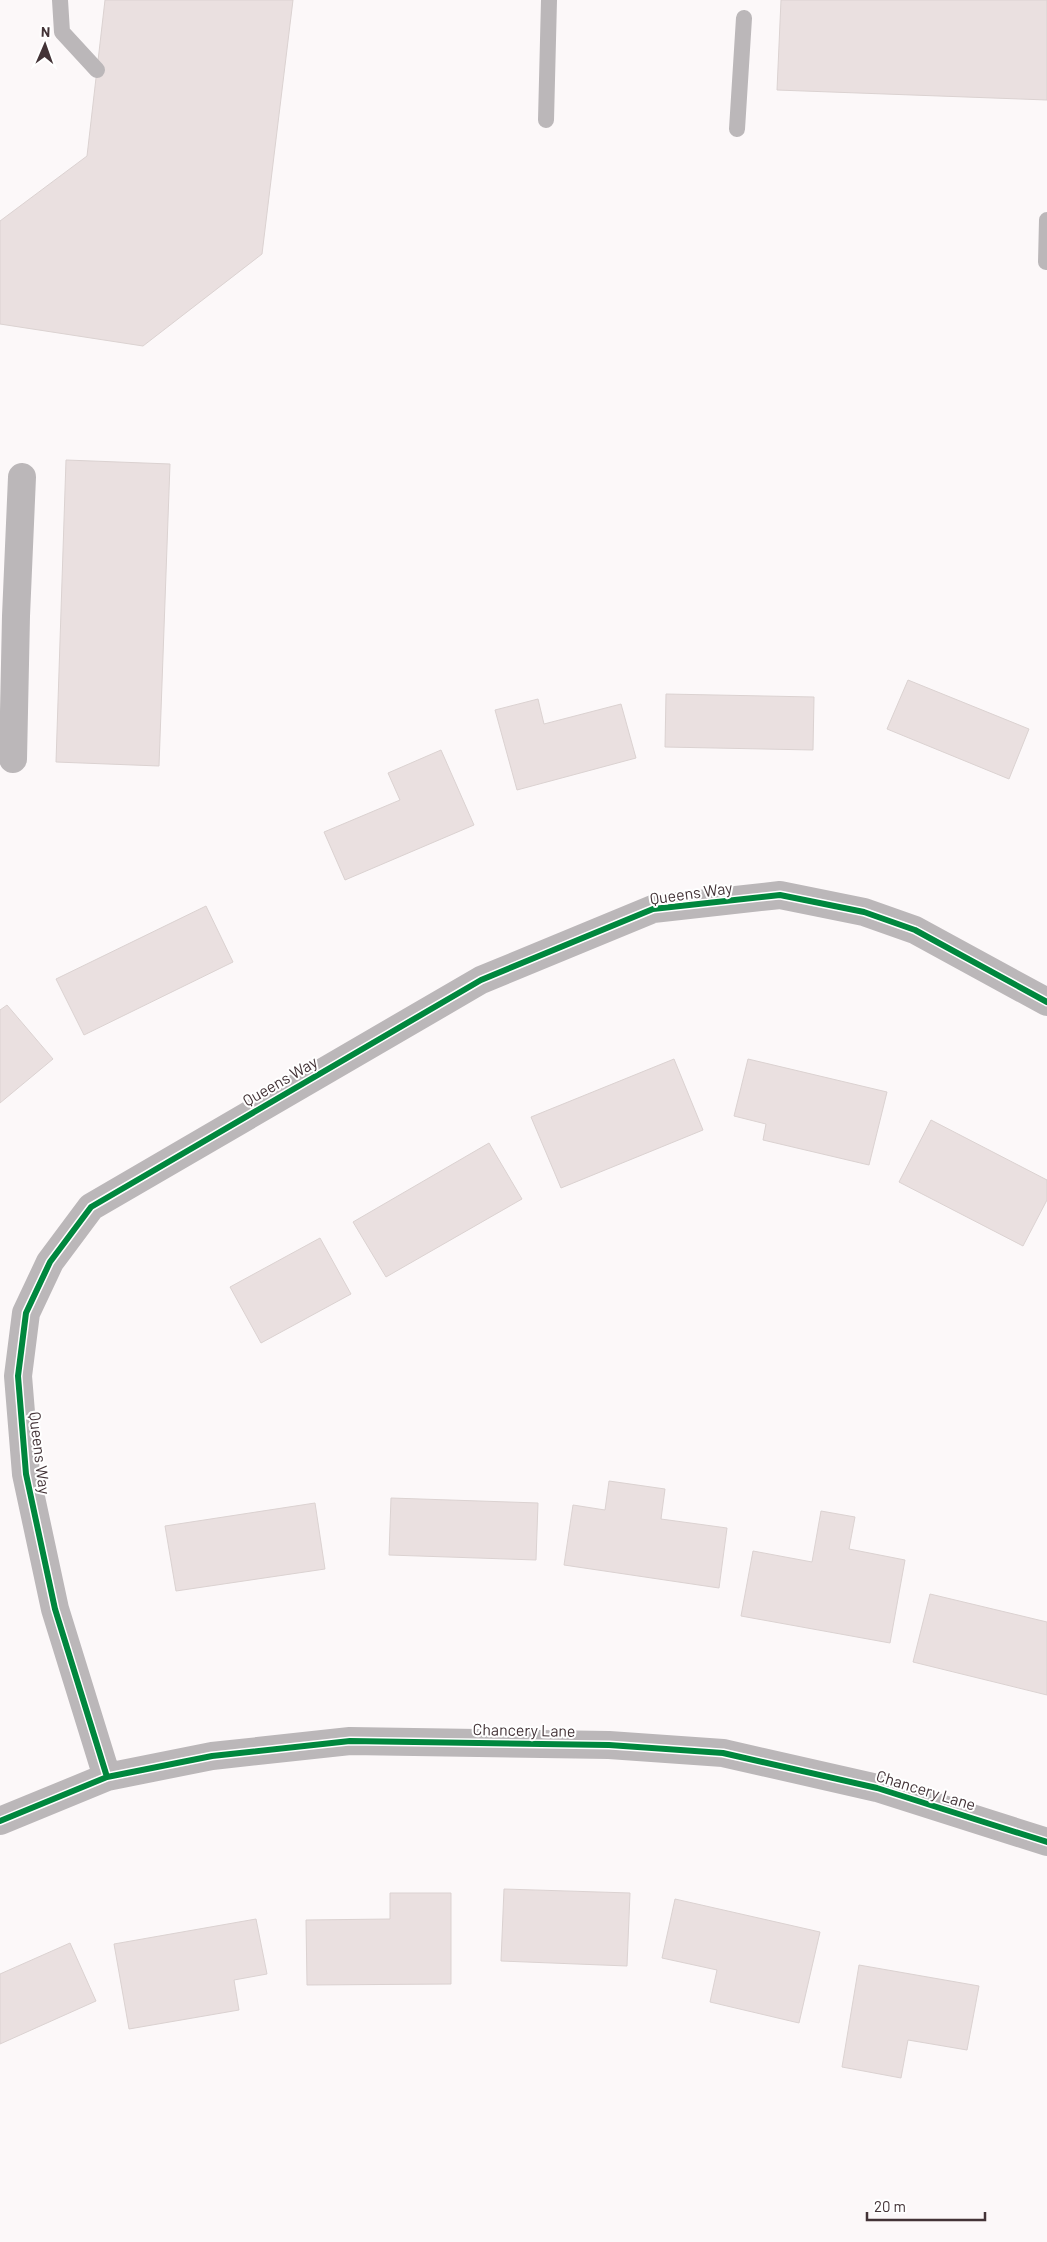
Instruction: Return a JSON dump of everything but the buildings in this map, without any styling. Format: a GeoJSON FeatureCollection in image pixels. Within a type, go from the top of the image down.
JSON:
{"type":"FeatureCollection","features":[{"type":"Feature","properties":{"kind":"street"},"geometry":{"type":"LineString","coordinates":[[13,759],[8,616],[22,476]]}},
{"type":"Feature","properties":{"kind":"street","name":"Queens Way"},"geometry":{"type":"LineString","coordinates":[[107,1777],[55,1609],[26,1474],[18,1376],[26,1313],[50,1262],[91,1207],[482,980],[653,909],[780,895],[864,912],[915,930],[1047,1002]]}},
{"type":"Feature","properties":{"kind":"street","name":"Chancery Lane"},"geometry":{"type":"LineString","coordinates":[[0,1821],[107,1777],[212,1756],[350,1741],[628,1747],[723,1753],[867,1786],[1047,1842]]}},
{"type":"Feature","properties":{"kind":"lane"},"geometry":{"type":"LineString","coordinates":[[60,0],[62,32],[97,70]]}},
{"type":"Feature","properties":{"kind":"lane"},"geometry":{"type":"LineString","coordinates":[[546,120],[549,0]]}},
{"type":"Feature","properties":{"kind":"lane"},"geometry":{"type":"LineString","coordinates":[[737,129],[744,18]]}},
{"type":"Feature","properties":{"kind":"lane"},"geometry":{"type":"LineString","coordinates":[[1046,262],[1047,220]]}},
{"type":"Feature","properties":{"kind":"cycle path"},"geometry":{"type":"LineString","coordinates":[[107,1777],[55,1609],[26,1474],[18,1376],[26,1313],[50,1262],[91,1207],[481,980],[653,909],[780,895],[864,912],[915,930],[1047,1002]]}},
{"type":"Feature","properties":{"kind":"cycle path"},"geometry":{"type":"LineString","coordinates":[[0,1821],[107,1777],[212,1756],[350,1741],[609,1745],[723,1753],[877,1788],[1047,1842]]}}]}
